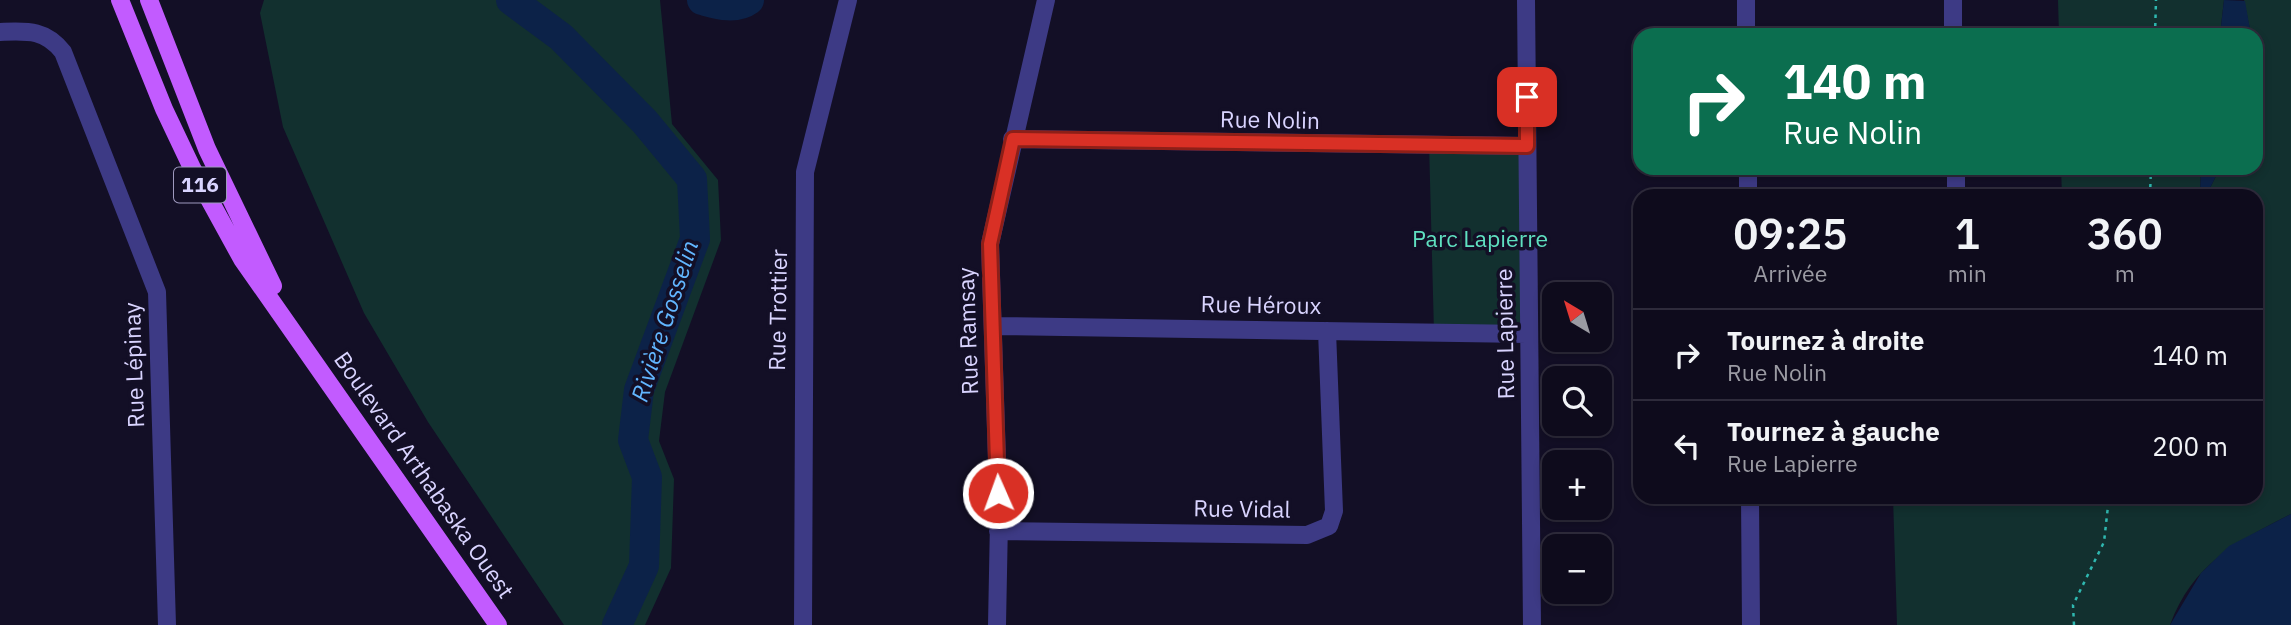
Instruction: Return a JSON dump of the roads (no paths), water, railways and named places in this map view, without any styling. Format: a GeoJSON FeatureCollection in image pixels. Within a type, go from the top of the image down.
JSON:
{"type":"FeatureCollection","features":[{"type":"Feature","properties":{"kind":"main road","name":"Boulevard Arthabaska Ouest"},"geometry":{"type":"LineString","coordinates":[[120,0],[164,109],[218,218],[264,293],[310,353],[498,625]]}},
{"type":"Feature","properties":{"kind":"main road","name":"Boulevard Arthabaska Ouest"},"geometry":{"type":"LineString","coordinates":[[149,0],[187,103],[232,207],[310,353]]}},
{"type":"Feature","properties":{"kind":"street","name":"Rue Trottier"},"geometry":{"type":"LineString","coordinates":[[803,625],[801,449],[805,172],[848,0]]}},
{"type":"Feature","properties":{"kind":"street","name":"Rue Ramsay"},"geometry":{"type":"LineString","coordinates":[[997,625],[998,531],[990,244],[1046,0]]}},
{"type":"Feature","properties":{"kind":"street","name":"Rue Lapierre"},"geometry":{"type":"LineString","coordinates":[[1526,0],[1532,625]]}},
{"type":"Feature","properties":{"kind":"street"},"geometry":{"type":"LineString","coordinates":[[1745,0],[1746,28]]}},
{"type":"Feature","properties":{"kind":"street"},"geometry":{"type":"LineString","coordinates":[[1953,0],[1954,28]]}},
{"type":"Feature","properties":{"kind":"street","name":"Rue Lépinay"},"geometry":{"type":"LineString","coordinates":[[0,32],[37,31],[54,40],[63,52],[157,292],[167,625]]}},
{"type":"Feature","properties":{"kind":"street","name":"Rue Nolin"},"geometry":{"type":"LineString","coordinates":[[1013,139],[1527,146]]}},
{"type":"Feature","properties":{"kind":"street","name":"Rue Héroux"},"geometry":{"type":"LineString","coordinates":[[993,326],[1529,334]]}},
{"type":"Feature","properties":{"kind":"street","name":"Rue Vidal"},"geometry":{"type":"LineString","coordinates":[[998,531],[1307,535],[1329,526],[1334,511],[1326,331]]}},
{"type":"Feature","properties":{"kind":"street"},"geometry":{"type":"LineString","coordinates":[[1750,504],[1751,625]]}},
{"type":"Feature","properties":{"kind":"water"},"geometry":{"type":"Polygon","coordinates":[[[2224,0],[2245,1],[2250,28],[2221,28],[2224,0]]]}},
{"type":"Feature","properties":{"kind":"water"},"geometry":{"type":"Polygon","coordinates":[[[2201,175],[2216,175],[2210,189],[2200,189],[2201,175]]]}},
{"type":"Feature","properties":{"kind":"water"},"geometry":{"type":"Polygon","coordinates":[[[2291,514],[2291,625],[2170,625],[2201,573],[2229,546],[2291,514]]]}},
{"type":"Feature","properties":{"kind":"waterway","name":"Rivière Gosselin"},"geometry":{"type":"LineString","coordinates":[[511,0],[561,37],[645,122],[692,179],[695,239],[639,390],[633,440],[647,477],[644,566],[617,625]]}},
{"type":"Feature","properties":{"kind":"waterway","name":"Rivière Gosselin"},"geometry":{"type":"LineString","coordinates":[[702,0],[732,5],[749,0]]}},
{"type":"Feature","properties":{"kind":"park label","name":"Parc Lapierre"},"geometry":{"type":"Point","coordinates":[1480,239]}}]}
